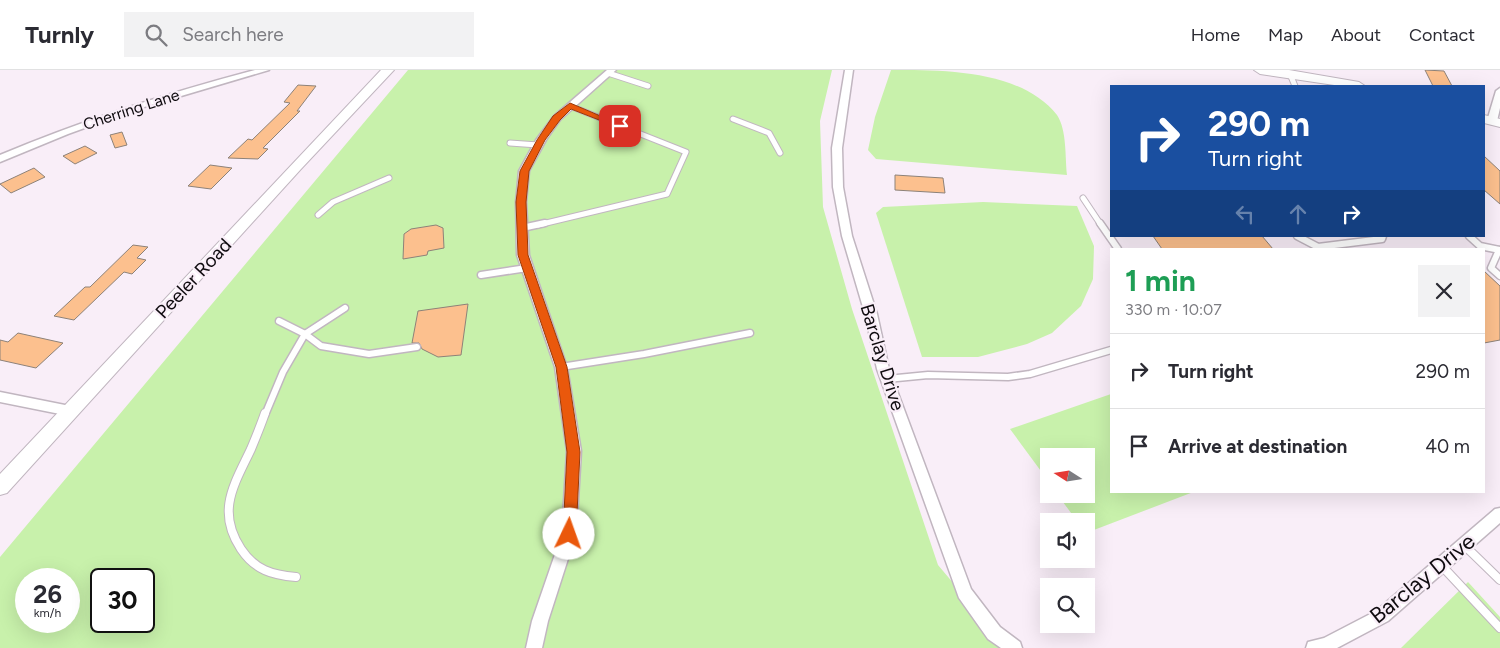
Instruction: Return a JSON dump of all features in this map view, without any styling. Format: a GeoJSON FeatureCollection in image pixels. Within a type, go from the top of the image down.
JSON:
{"type":"FeatureCollection","features":[{"type":"Feature","properties":{"kind":"street","name":"Cherring Lane"},"geometry":{"type":"LineString","coordinates":[[0,159],[105,116],[161,97],[265,70]]}},
{"type":"Feature","properties":{"kind":"street","name":"Peeler Road"},"geometry":{"type":"LineString","coordinates":[[0,487],[296,166],[388,70]]}},
{"type":"Feature","properties":{"kind":"street","name":"Barclay Drive"},"geometry":{"type":"LineString","coordinates":[[849,70],[837,148],[838,187],[847,236],[887,380],[965,593],[994,634],[1014,648]]}},
{"type":"Feature","properties":{"kind":"street"},"geometry":{"type":"LineString","coordinates":[[1260,70],[1353,85]]}},
{"type":"Feature","properties":{"kind":"street"},"geometry":{"type":"LineString","coordinates":[[534,648],[540,621],[569,534],[574,452],[561,367],[523,255],[521,202],[524,171],[556,118],[610,72]]}},
{"type":"Feature","properties":{"kind":"street"},"geometry":{"type":"LineString","coordinates":[[1492,121],[1500,91]]}},
{"type":"Feature","properties":{"kind":"street"},"geometry":{"type":"LineString","coordinates":[[0,398],[70,411]]}},
{"type":"Feature","properties":{"kind":"street","name":"Barclay Drive"},"geometry":{"type":"LineString","coordinates":[[1314,648],[1326,645],[1382,616],[1463,544],[1500,514]]}},
{"type":"Feature","properties":{"kind":"lane"},"geometry":{"type":"LineString","coordinates":[[610,72],[648,86]]}},
{"type":"Feature","properties":{"kind":"lane"},"geometry":{"type":"LineString","coordinates":[[1290,74],[1295,85]]}},
{"type":"Feature","properties":{"kind":"lane"},"geometry":{"type":"LineString","coordinates":[[522,228],[582,216],[666,194],[686,152],[570,106]]}},
{"type":"Feature","properties":{"kind":"lane"},"geometry":{"type":"LineString","coordinates":[[733,119],[769,133],[780,153]]}},
{"type":"Feature","properties":{"kind":"lane"},"geometry":{"type":"LineString","coordinates":[[510,143],[538,145]]}},
{"type":"Feature","properties":{"kind":"lane"},"geometry":{"type":"LineString","coordinates":[[318,215],[333,202],[389,178]]}},
{"type":"Feature","properties":{"kind":"lane"},"geometry":{"type":"LineString","coordinates":[[1083,198],[1117,248]]}},
{"type":"Feature","properties":{"kind":"lane"},"geometry":{"type":"LineString","coordinates":[[1299,237],[1318,247],[1382,239],[1383,237]]}},
{"type":"Feature","properties":{"kind":"lane"},"geometry":{"type":"LineString","coordinates":[[1470,237],[1480,246],[1500,250],[1492,268],[1500,276]]}},
{"type":"Feature","properties":{"kind":"lane"},"geometry":{"type":"LineString","coordinates":[[481,275],[527,268]]}},
{"type":"Feature","properties":{"kind":"lane"},"geometry":{"type":"LineString","coordinates":[[296,577],[264,572],[248,558],[237,542],[230,525],[228,505],[234,483],[247,460],[278,380],[291,355],[305,334],[345,308]]}},
{"type":"Feature","properties":{"kind":"lane"},"geometry":{"type":"LineString","coordinates":[[279,321],[305,334],[321,346],[369,354],[417,347]]}},
{"type":"Feature","properties":{"kind":"lane"},"geometry":{"type":"LineString","coordinates":[[561,367],[644,354],[750,332]]}},
{"type":"Feature","properties":{"kind":"lane"},"geometry":{"type":"LineString","coordinates":[[887,380],[928,375],[1008,377],[1030,374],[1110,350]]}},
{"type":"Feature","properties":{"kind":"lane"},"geometry":{"type":"LineString","coordinates":[[1463,544],[1500,580]]}},
{"type":"Feature","properties":{"kind":"lane"},"geometry":{"type":"LineString","coordinates":[[1440,564],[1500,628]]}},
{"type":"Feature","properties":{"kind":"green space"},"geometry":{"type":"Polygon","coordinates":[[[408,70],[832,70],[820,121],[823,207],[852,309],[938,565],[1008,648],[0,648],[0,557],[408,70]]]}},
{"type":"Feature","properties":{"kind":"green space"},"geometry":{"type":"Polygon","coordinates":[[[891,70],[958,72],[1003,81],[1024,89],[1042,100],[1057,115],[1060,121],[1064,136],[1067,175],[876,159],[868,150],[875,117],[891,70]]]}},
{"type":"Feature","properties":{"kind":"green space"},"geometry":{"type":"Polygon","coordinates":[[[983,202],[1077,206],[1094,246],[1093,279],[1081,306],[1052,333],[1027,344],[978,357],[922,357],[876,213],[883,207],[983,202]]]}},
{"type":"Feature","properties":{"kind":"green space"},"geometry":{"type":"Polygon","coordinates":[[[1110,394],[1110,493],[1191,493],[1095,530],[1095,513],[1071,513],[1064,503],[1095,503],[1095,448],[1040,448],[1040,470],[1010,429],[1110,394]]]}},
{"type":"Feature","properties":{"kind":"green space"},"geometry":{"type":"Polygon","coordinates":[[[1468,582],[1500,617],[1500,648],[1401,648],[1468,582]]]}},
{"type":"Feature","properties":{"kind":"building"},"geometry":{"type":"Polygon","coordinates":[[[1425,70],[1444,71],[1451,85],[1432,85],[1425,70]]]}},
{"type":"Feature","properties":{"kind":"building"},"geometry":{"type":"Polygon","coordinates":[[[298,85],[316,86],[297,111],[300,111],[263,148],[268,149],[258,159],[228,158],[248,139],[252,140],[290,103],[284,102],[298,85]]]}},
{"type":"Feature","properties":{"kind":"building"},"geometry":{"type":"Polygon","coordinates":[[[122,132],[127,145],[115,148],[110,135],[122,132]]]}},
{"type":"Feature","properties":{"kind":"building"},"geometry":{"type":"Polygon","coordinates":[[[85,146],[97,153],[75,164],[63,156],[85,146]]]}},
{"type":"Feature","properties":{"kind":"building"},"geometry":{"type":"Polygon","coordinates":[[[1485,157],[1500,171],[1500,204],[1485,191],[1485,157]]]}},
{"type":"Feature","properties":{"kind":"building"},"geometry":{"type":"Polygon","coordinates":[[[210,165],[232,168],[211,189],[188,186],[210,165]]]}},
{"type":"Feature","properties":{"kind":"building"},"geometry":{"type":"Polygon","coordinates":[[[34,168],[45,177],[11,193],[0,184],[34,168]]]}},
{"type":"Feature","properties":{"kind":"building"},"geometry":{"type":"Polygon","coordinates":[[[895,175],[943,178],[945,193],[895,190],[895,175]]]}},
{"type":"Feature","properties":{"kind":"building"},"geometry":{"type":"Polygon","coordinates":[[[436,225],[443,228],[444,248],[428,251],[427,255],[403,259],[404,234],[411,229],[436,225]]]}},
{"type":"Feature","properties":{"kind":"building"},"geometry":{"type":"Polygon","coordinates":[[[1154,237],[1263,237],[1272,248],[1161,248],[1154,237]]]}},
{"type":"Feature","properties":{"kind":"building"},"geometry":{"type":"Polygon","coordinates":[[[133,245],[148,247],[137,258],[146,260],[132,274],[124,272],[74,320],[54,316],[85,287],[90,287],[133,245]]]}},
{"type":"Feature","properties":{"kind":"building"},"geometry":{"type":"Polygon","coordinates":[[[1485,272],[1500,286],[1500,340],[1485,343],[1485,272]]]}},
{"type":"Feature","properties":{"kind":"building"},"geometry":{"type":"Polygon","coordinates":[[[468,304],[461,355],[438,357],[422,349],[419,343],[412,343],[418,311],[468,304]]]}},
{"type":"Feature","properties":{"kind":"building"},"geometry":{"type":"Polygon","coordinates":[[[18,333],[63,343],[36,368],[0,360],[0,340],[8,342],[18,333]]]}},
{"type":"Feature","properties":{"kind":"route"},"geometry":{"type":"LineString","coordinates":[[569,534],[574,452],[561,367],[523,255],[521,202],[524,171],[556,118],[570,106],[620,126]]}}]}
